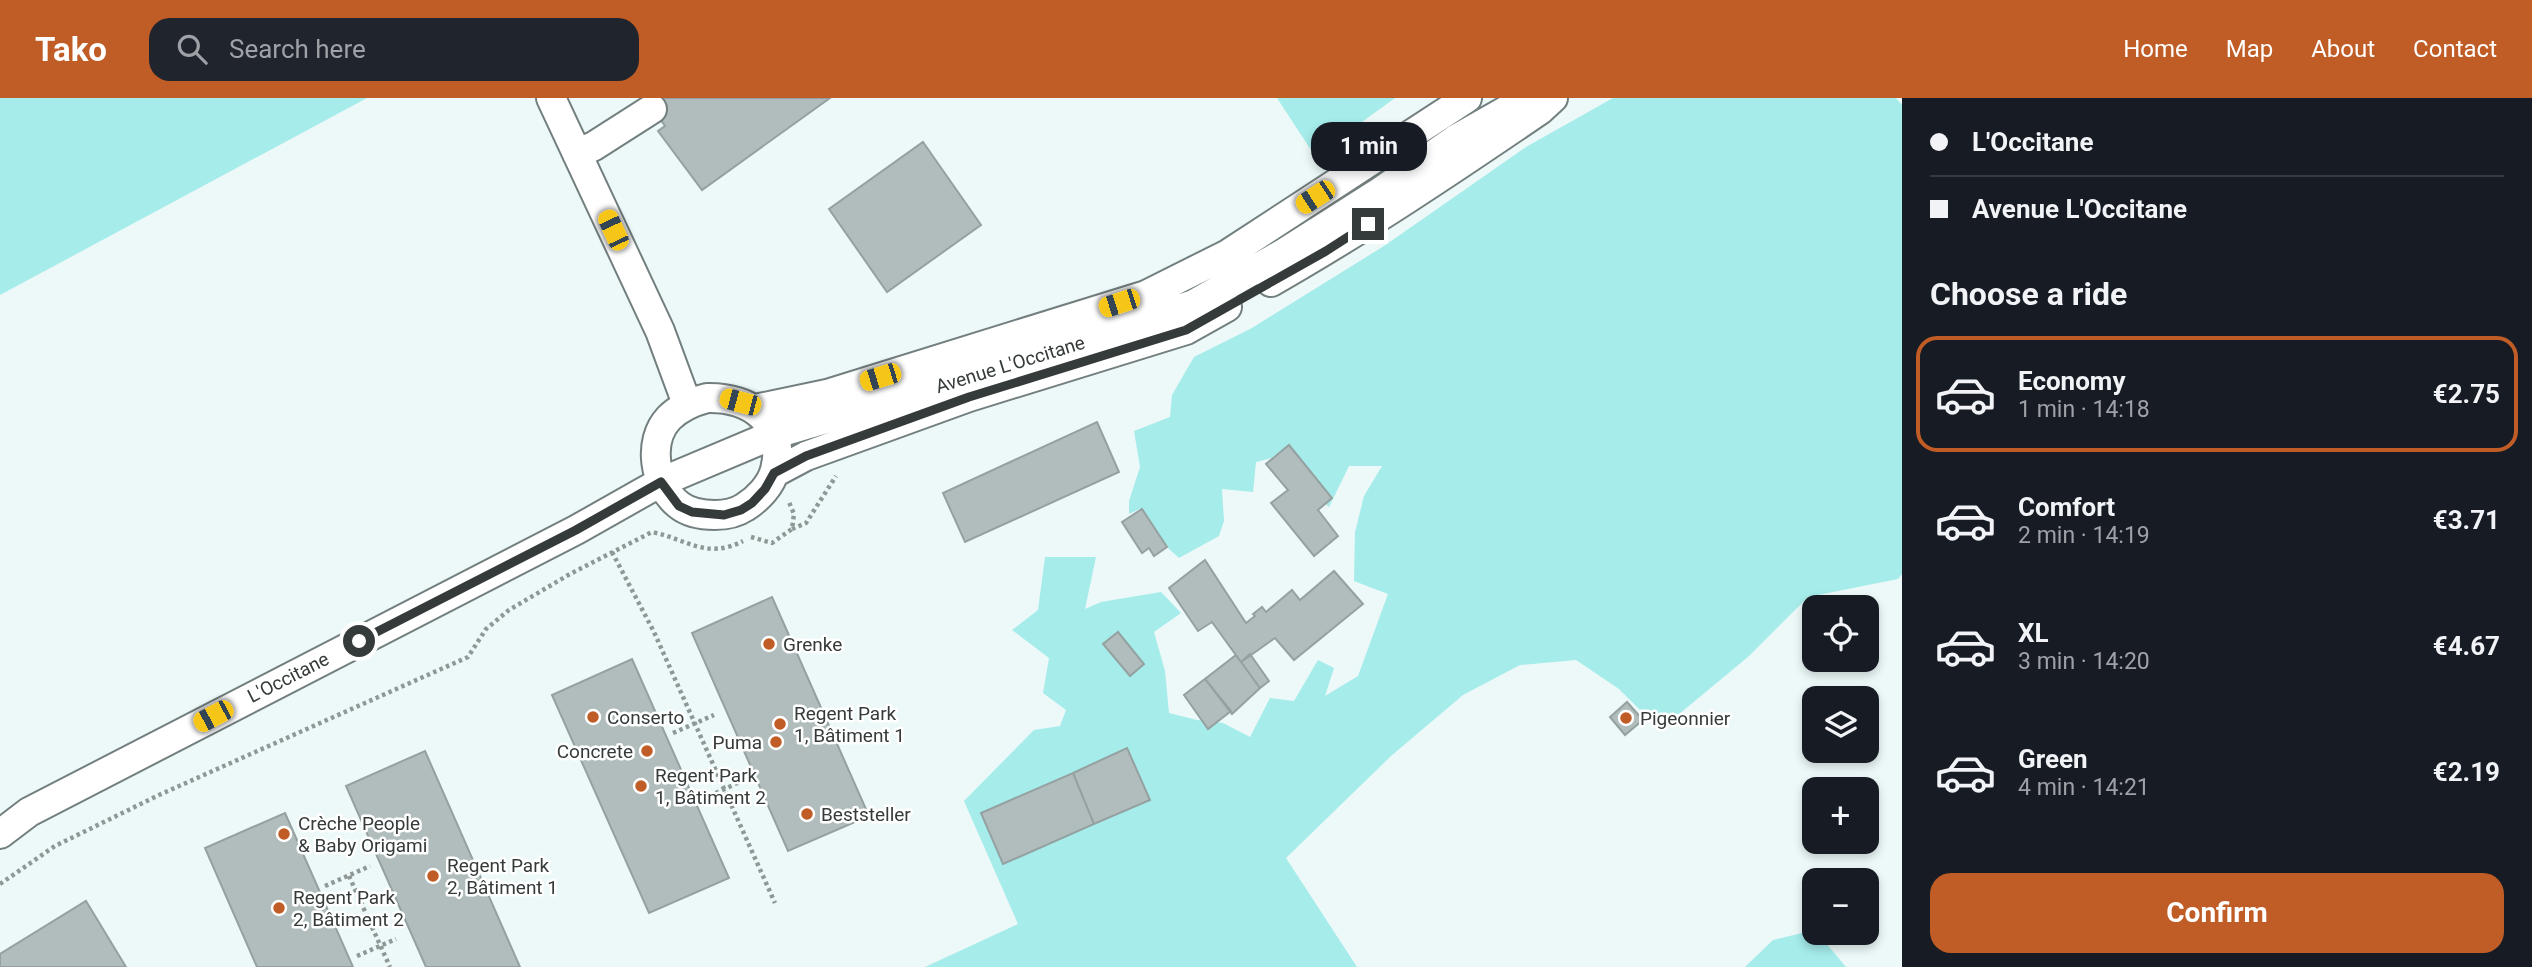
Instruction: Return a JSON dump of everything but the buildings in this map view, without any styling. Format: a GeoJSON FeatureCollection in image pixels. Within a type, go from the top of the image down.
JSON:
{"type":"FeatureCollection","features":[{"type":"Feature","properties":{"kind":"street"},"geometry":{"type":"LineString","coordinates":[[551,98],[660,331],[687,404]]}},
{"type":"Feature","properties":{"kind":"street","name":"Avenue L'Occitane"},"geometry":{"type":"LineString","coordinates":[[754,409],[827,394],[1146,295],[1228,254],[1467,98]]}},
{"type":"Feature","properties":{"kind":"street"},"geometry":{"type":"LineString","coordinates":[[1456,139],[1494,98]]}},
{"type":"Feature","properties":{"kind":"street"},"geometry":{"type":"LineString","coordinates":[[1456,139],[1528,98]]}},
{"type":"Feature","properties":{"kind":"street","name":"Avenue L'Occitane"},"geometry":{"type":"LineString","coordinates":[[781,485],[806,456],[969,397],[1186,330],[1326,251],[1431,184],[1540,110],[1553,98]]}},
{"type":"Feature","properties":{"kind":"street"},"geometry":{"type":"LineString","coordinates":[[578,154],[652,108]]}},
{"type":"Feature","properties":{"kind":"street","name":"Avenue L'Occitane"},"geometry":{"type":"LineString","coordinates":[[505,566],[661,482],[775,434],[1002,367],[1194,304],[1282,254],[1456,139]]}},
{"type":"Feature","properties":{"kind":"street"},"geometry":{"type":"LineString","coordinates":[[707,398],[725,398],[754,409],[775,434],[781,485],[765,489],[741,510],[724,515],[706,515],[679,506],[661,482],[656,454],[660,435],[668,419],[687,404],[707,398]]}},
{"type":"Feature","properties":{"kind":"street","name":"L'Occitane"},"geometry":{"type":"LineString","coordinates":[[0,834],[41,806],[505,566]]}},
{"type":"Feature","properties":{"kind":"path"},"geometry":{"type":"LineString","coordinates":[[0,884],[55,846],[159,794],[468,657],[486,629],[509,610],[652,532],[690,545],[720,549],[752,536],[772,543],[806,523],[837,473]]}},
{"type":"Feature","properties":{"kind":"path"},"geometry":{"type":"LineString","coordinates":[[781,485],[794,514],[792,529]]}},
{"type":"Feature","properties":{"kind":"path"},"geometry":{"type":"LineString","coordinates":[[612,552],[654,632],[775,903]]}},
{"type":"Feature","properties":{"kind":"path"},"geometry":{"type":"LineString","coordinates":[[673,733],[714,715]]}},
{"type":"Feature","properties":{"kind":"path"},"geometry":{"type":"LineString","coordinates":[[703,799],[746,779]]}},
{"type":"Feature","properties":{"kind":"path"},"geometry":{"type":"LineString","coordinates":[[325,886],[370,866]]}},
{"type":"Feature","properties":{"kind":"path"},"geometry":{"type":"LineString","coordinates":[[349,876],[390,967]]}},
{"type":"Feature","properties":{"kind":"path"},"geometry":{"type":"LineString","coordinates":[[357,956],[396,939]]}},
{"type":"Feature","properties":{"kind":"shaded area"},"geometry":{"type":"Polygon","coordinates":[[[0,98],[367,98],[0,295],[0,98]]]}},
{"type":"Feature","properties":{"kind":"shaded area"},"geometry":{"type":"Polygon","coordinates":[[[1277,98],[1395,98],[1315,156],[1277,98]]]}},
{"type":"Feature","properties":{"kind":"shaded area"},"geometry":{"type":"Polygon","coordinates":[[[1613,98],[1896,98],[1902,105],[1902,574],[1898,579],[1818,595],[1802,595],[1802,603],[1749,656],[1660,730],[1619,689],[1576,660],[1520,665],[1463,695],[1391,756],[1286,858],[1357,967],[925,967],[1018,924],[964,801],[1034,730],[1060,726],[1066,710],[1043,693],[1049,658],[1012,630],[1038,610],[1045,557],[1096,557],[1085,609],[1101,602],[1161,592],[1181,613],[1154,632],[1165,671],[1169,713],[1223,723],[1250,737],[1270,698],[1294,701],[1318,660],[1334,668],[1325,696],[1358,676],[1388,594],[1354,581],[1355,532],[1364,496],[1382,466],[1349,466],[1329,507],[1272,458],[1256,462],[1253,492],[1222,489],[1224,521],[1219,536],[1179,558],[1168,548],[1142,508],[1129,514],[1129,501],[1140,467],[1134,431],[1170,417],[1172,395],[1194,357],[1252,328],[1384,246],[1526,147],[1613,98]]]}},
{"type":"Feature","properties":{"kind":"shaded area"},"geometry":{"type":"Polygon","coordinates":[[[1802,933],[1802,945],[1828,945],[1846,967],[1745,967],[1773,940],[1802,933]]]}},
{"type":"Feature","properties":{"kind":"place","name":"Grenke"},"geometry":{"type":"Point","coordinates":[769,644]}},
{"type":"Feature","properties":{"kind":"place","name":"Conserto"},"geometry":{"type":"Point","coordinates":[593,717]}},
{"type":"Feature","properties":{"kind":"place","name":"Pigeonnier"},"geometry":{"type":"Point","coordinates":[1626,718]}},
{"type":"Feature","properties":{"kind":"place","name":"Regent Park 1, Bâtiment 1"},"geometry":{"type":"Point","coordinates":[780,724]}},
{"type":"Feature","properties":{"kind":"place","name":"Puma"},"geometry":{"type":"Point","coordinates":[776,742]}},
{"type":"Feature","properties":{"kind":"place","name":"Concrete"},"geometry":{"type":"Point","coordinates":[647,751]}},
{"type":"Feature","properties":{"kind":"place","name":"Regent Park 1, Bâtiment 2"},"geometry":{"type":"Point","coordinates":[641,786]}},
{"type":"Feature","properties":{"kind":"place","name":"Beststeller"},"geometry":{"type":"Point","coordinates":[807,814]}},
{"type":"Feature","properties":{"kind":"place","name":"Crèche People & Baby Origami"},"geometry":{"type":"Point","coordinates":[284,834]}},
{"type":"Feature","properties":{"kind":"place","name":"Regent Park 2, Bâtiment 1"},"geometry":{"type":"Point","coordinates":[433,876]}},
{"type":"Feature","properties":{"kind":"place","name":"Regent Park 2, Bâtiment 2"},"geometry":{"type":"Point","coordinates":[279,908]}},
{"type":"Feature","properties":{"kind":"route"},"geometry":{"type":"LineString","coordinates":[[359,641],[576,530],[661,482],[679,506],[692,512],[724,515],[741,510],[765,489],[774,473],[806,456],[969,397],[1186,330],[1326,251],[1368,224]]}}]}
